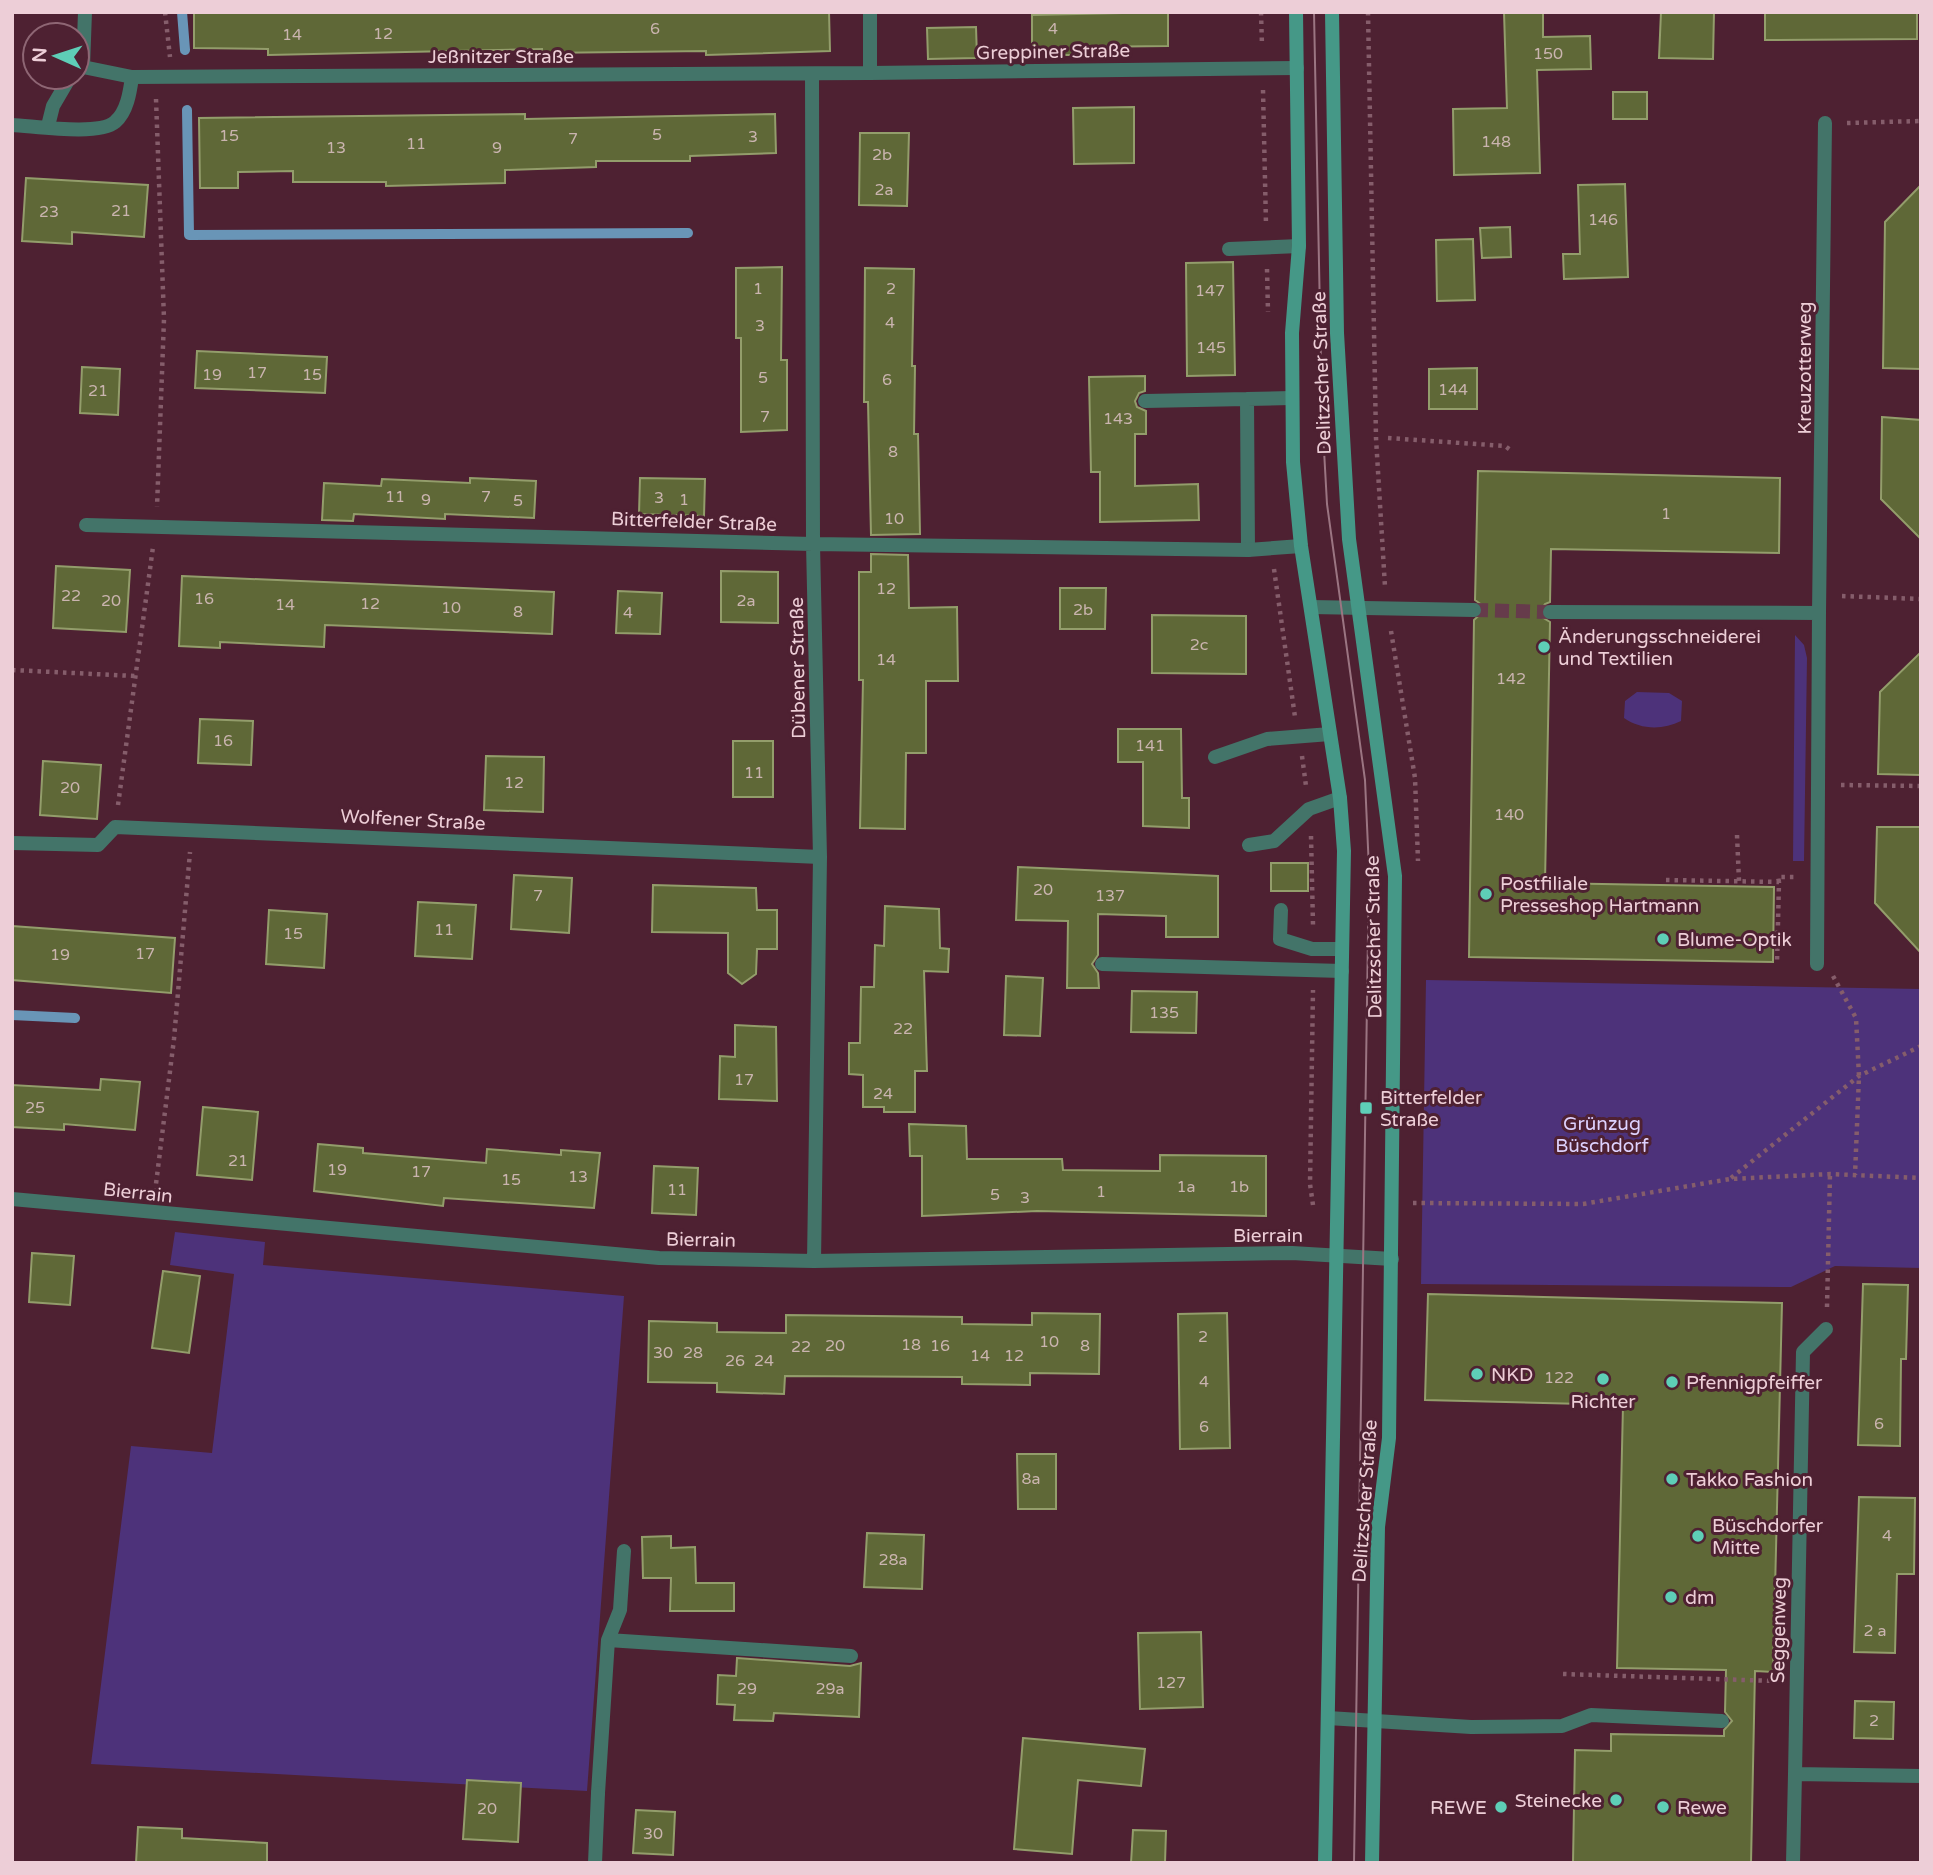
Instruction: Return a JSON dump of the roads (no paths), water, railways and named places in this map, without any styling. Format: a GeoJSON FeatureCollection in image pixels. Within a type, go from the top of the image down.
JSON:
{"type":"FeatureCollection","features":[{"type":"Feature","properties":{"kind":"main road","name":"Delitzscher Straße"},"geometry":{"type":"LineString","coordinates":[[1296,12],[1299,246],[1291,398],[1301,546],[1340,798],[1344,851],[1325,1863]]}},
{"type":"Feature","properties":{"kind":"main road","name":"Delitzscher Straße"},"geometry":{"type":"LineString","coordinates":[[1332,12],[1341,438],[1357,608],[1395,876],[1389,1438],[1378,1527],[1372,1863]]}},
{"type":"Feature","properties":{"kind":"street"},"geometry":{"type":"LineString","coordinates":[[870,12],[870,73]]}},
{"type":"Feature","properties":{"kind":"street","name":"Greppiner Straße"},"geometry":{"type":"LineString","coordinates":[[870,73],[1297,68]]}},
{"type":"Feature","properties":{"kind":"street","name":"Jeßnitzer Straße"},"geometry":{"type":"LineString","coordinates":[[91,71],[132,77],[870,73]]}},
{"type":"Feature","properties":{"kind":"street","name":"Dübener Straße"},"geometry":{"type":"LineString","coordinates":[[812,74],[813,544],[820,857],[814,1261]]}},
{"type":"Feature","properties":{"kind":"street"},"geometry":{"type":"LineString","coordinates":[[12,125],[102,129],[116,122],[129,100],[132,77]]}},
{"type":"Feature","properties":{"kind":"street"},"geometry":{"type":"LineString","coordinates":[[48,126],[53,106],[62,91]]}},
{"type":"Feature","properties":{"kind":"street","name":"Kreuzotterweg"},"geometry":{"type":"LineString","coordinates":[[1816,964],[1825,124]]}},
{"type":"Feature","properties":{"kind":"street"},"geometry":{"type":"LineString","coordinates":[[1229,249],[1299,246]]}},
{"type":"Feature","properties":{"kind":"street"},"geometry":{"type":"LineString","coordinates":[[1146,401],[1291,398]]}},
{"type":"Feature","properties":{"kind":"street"},"geometry":{"type":"LineString","coordinates":[[1247,399],[1248,551]]}},
{"type":"Feature","properties":{"kind":"street","name":"Bitterfelder Straße"},"geometry":{"type":"LineString","coordinates":[[86,525],[813,544],[1248,551],[1301,546]]}},
{"type":"Feature","properties":{"kind":"street"},"geometry":{"type":"LineString","coordinates":[[1311,607],[1474,610]]}},
{"type":"Feature","properties":{"kind":"street"},"geometry":{"type":"LineString","coordinates":[[1550,612],[1819,613]]}},
{"type":"Feature","properties":{"kind":"street"},"geometry":{"type":"LineString","coordinates":[[1215,757],[1267,739],[1330,734]]}},
{"type":"Feature","properties":{"kind":"street"},"geometry":{"type":"LineString","coordinates":[[1249,845],[1274,841],[1309,809],[1340,798]]}},
{"type":"Feature","properties":{"kind":"street","name":"Wolfener Straße"},"geometry":{"type":"LineString","coordinates":[[12,843],[99,845],[115,827],[191,828],[820,857]]}},
{"type":"Feature","properties":{"kind":"street"},"geometry":{"type":"LineString","coordinates":[[1281,910],[1280,939],[1312,949],[1342,949]]}},
{"type":"Feature","properties":{"kind":"street"},"geometry":{"type":"LineString","coordinates":[[1102,964],[1342,971]]}},
{"type":"Feature","properties":{"kind":"street","name":"Bierrain"},"geometry":{"type":"LineString","coordinates":[[12,1199],[659,1258],[814,1261],[1292,1252],[1392,1259]]}},
{"type":"Feature","properties":{"kind":"street","name":"Seggenweg"},"geometry":{"type":"LineString","coordinates":[[1793,1863],[1804,1352],[1826,1329]]}},
{"type":"Feature","properties":{"kind":"street"},"geometry":{"type":"LineString","coordinates":[[595,1863],[608,1640],[620,1610],[624,1551]]}},
{"type":"Feature","properties":{"kind":"street"},"geometry":{"type":"LineString","coordinates":[[608,1640],[851,1656]]}},
{"type":"Feature","properties":{"kind":"street"},"geometry":{"type":"LineString","coordinates":[[1328,1718],[1471,1727],[1562,1726],[1591,1715],[1722,1721]]}},
{"type":"Feature","properties":{"kind":"street"},"geometry":{"type":"LineString","coordinates":[[1795,1774],[1921,1776]]}},
{"type":"Feature","properties":{"kind":"waterway"},"geometry":{"type":"LineString","coordinates":[[182,12],[185,50]]}},
{"type":"Feature","properties":{"kind":"waterway"},"geometry":{"type":"LineString","coordinates":[[187,110],[189,235],[688,233]]}},
{"type":"Feature","properties":{"kind":"waterway"},"geometry":{"type":"LineString","coordinates":[[12,1015],[75,1018]]}},
{"type":"Feature","properties":{"kind":"tunnel"},"geometry":{"type":"LineString","coordinates":[[1474,610],[1550,612]]}},
{"type":"Feature","properties":{"kind":"tram line"},"geometry":{"type":"LineString","coordinates":[[1314,12],[1322,414],[1327,504],[1365,780],[1369,870],[1354,1863]]}},
{"type":"Feature","properties":{"kind":"place","name":"Änderungsschneiderei und Textilien"},"geometry":{"type":"Point","coordinates":[1544,647]}},
{"type":"Feature","properties":{"kind":"place","name":"Postfiliale Presseshop Hartmann"},"geometry":{"type":"Point","coordinates":[1486,894]}},
{"type":"Feature","properties":{"kind":"place","name":"Blume-Optik"},"geometry":{"type":"Point","coordinates":[1663,939]}},
{"type":"Feature","properties":{"kind":"place","name":"Bitterfelder Straße"},"geometry":{"type":"Point","coordinates":[1366,1108]}},
{"type":"Feature","properties":{"kind":"place","name":"NKD"},"geometry":{"type":"Point","coordinates":[1477,1374]}},
{"type":"Feature","properties":{"kind":"place","name":"Richter"},"geometry":{"type":"Point","coordinates":[1603,1379]}},
{"type":"Feature","properties":{"kind":"place","name":"Pfennigpfeiffer"},"geometry":{"type":"Point","coordinates":[1672,1382]}},
{"type":"Feature","properties":{"kind":"place","name":"Takko Fashion"},"geometry":{"type":"Point","coordinates":[1672,1479]}},
{"type":"Feature","properties":{"kind":"place","name":"Büschdorfer Mitte"},"geometry":{"type":"Point","coordinates":[1698,1536]}},
{"type":"Feature","properties":{"kind":"place","name":"dm"},"geometry":{"type":"Point","coordinates":[1671,1597]}},
{"type":"Feature","properties":{"kind":"place","name":"Steinecke"},"geometry":{"type":"Point","coordinates":[1616,1800]}},
{"type":"Feature","properties":{"kind":"place","name":"REWE"},"geometry":{"type":"Point","coordinates":[1501,1807]}},
{"type":"Feature","properties":{"kind":"place","name":"Rewe"},"geometry":{"type":"Point","coordinates":[1663,1807]}},
{"type":"Feature","properties":{"kind":"park label","name":"Grünzug Büschdorf"},"geometry":{"type":"Point","coordinates":[1602,1134]}}]}
